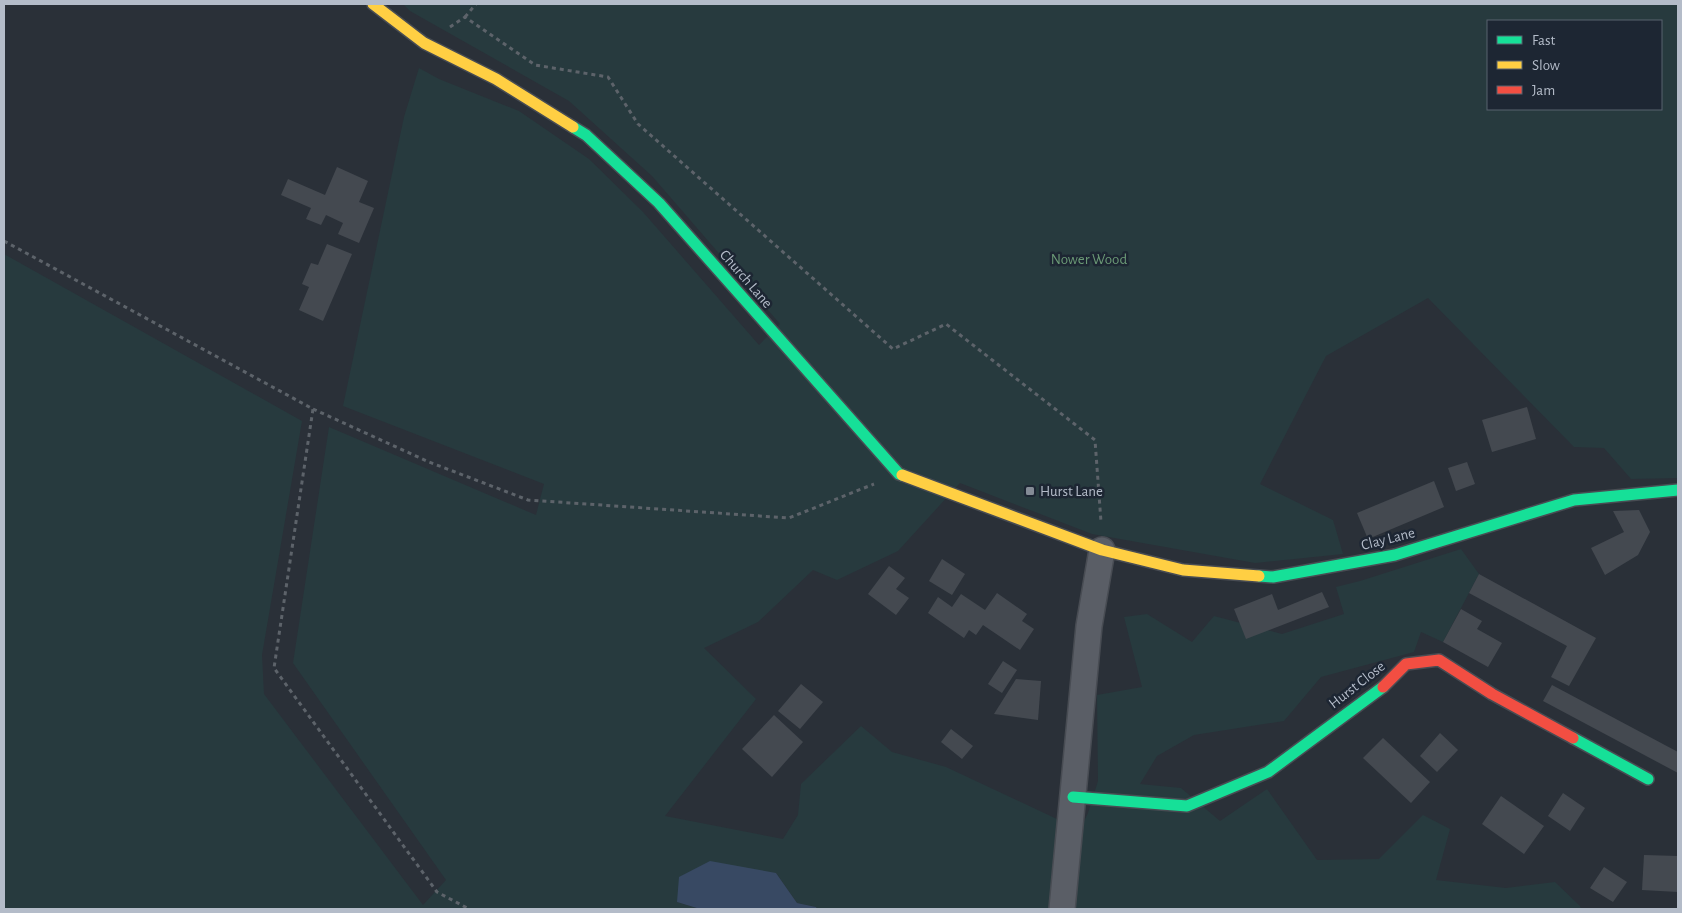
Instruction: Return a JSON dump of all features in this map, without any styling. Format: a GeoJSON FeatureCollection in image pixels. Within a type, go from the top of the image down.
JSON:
{"type":"FeatureCollection","features":[{"type":"Feature","properties":{"kind":"street","name":"Church Lane"},"geometry":{"type":"LineString","coordinates":[[373,4],[424,43],[496,79],[586,135],[659,203],[899,474],[1102,550]]}},
{"type":"Feature","properties":{"kind":"street","name":"Clay Lane"},"geometry":{"type":"LineString","coordinates":[[1102,550],[1183,570],[1273,577],[1395,555],[1574,500],[1678,490]]}},
{"type":"Feature","properties":{"kind":"street"},"geometry":{"type":"LineString","coordinates":[[1062,909],[1089,626],[1102,550]]}},
{"type":"Feature","properties":{"kind":"street","name":"Hurst Close"},"geometry":{"type":"LineString","coordinates":[[1073,798],[1187,806],[1268,772],[1381,688],[1406,664],[1439,660],[1492,694],[1648,779]]}},
{"type":"Feature","properties":{"kind":"path"},"geometry":{"type":"LineString","coordinates":[[424,43],[465,18],[476,4]]}},
{"type":"Feature","properties":{"kind":"path"},"geometry":{"type":"LineString","coordinates":[[465,18],[535,65],[608,77],[638,124],[893,348],[946,324],[1096,440],[1102,550]]}},
{"type":"Feature","properties":{"kind":"path"},"geometry":{"type":"LineString","coordinates":[[4,241],[313,409],[429,462],[528,500],[789,518],[899,474]]}},
{"type":"Feature","properties":{"kind":"path"},"geometry":{"type":"LineString","coordinates":[[313,409],[274,668],[437,892],[469,909]]}},
{"type":"Feature","properties":{"kind":"green space","name":"Nower Wood"},"geometry":{"type":"Polygon","coordinates":[[[403,4],[1678,4],[1678,478],[1631,479],[1604,448],[1574,447],[1428,298],[1326,356],[1260,484],[1333,520],[1343,554],[1255,563],[1092,534],[960,483],[898,551],[837,580],[813,570],[758,622],[704,648],[756,699],[665,816],[783,839],[798,815],[801,784],[861,726],[892,752],[946,767],[1059,820],[1049,909],[817,909],[816,907],[797,903],[776,873],[677,902],[700,909],[4,909],[4,254],[302,421],[262,655],[264,694],[423,905],[446,880],[293,663],[329,427],[536,515],[544,484],[343,406],[404,117],[419,68],[439,79],[519,111],[589,159],[643,212],[759,345],[780,324],[652,176],[569,101],[410,11],[403,4]]]}},
{"type":"Feature","properties":{"kind":"green space"},"geometry":{"type":"Polygon","coordinates":[[[1461,549],[1479,574],[1443,642],[1421,632],[1414,652],[1321,677],[1284,721],[1194,735],[1157,756],[1140,784],[1181,788],[1220,821],[1267,789],[1317,860],[1379,859],[1423,815],[1450,829],[1436,880],[1506,888],[1555,882],[1581,909],[1071,909],[1078,834],[1088,813],[1098,781],[1097,695],[1142,687],[1124,617],[1147,614],[1192,642],[1214,616],[1282,634],[1344,614],[1336,587],[1461,549]]]}},
{"type":"Feature","properties":{"kind":"water"},"geometry":{"type":"Polygon","coordinates":[[[710,861],[776,873],[797,903],[816,907],[817,909],[700,909],[677,902],[679,877],[710,861]]]}},
{"type":"Feature","properties":{"kind":"building"},"geometry":{"type":"Polygon","coordinates":[[[337,167],[368,181],[359,202],[374,208],[359,243],[338,234],[343,223],[326,215],[321,225],[306,219],[311,208],[281,195],[288,179],[325,195],[337,167]]]}},
{"type":"Feature","properties":{"kind":"building"},"geometry":{"type":"Polygon","coordinates":[[[327,244],[352,254],[323,321],[299,310],[309,287],[302,284],[311,263],[318,265],[327,244]]]}},
{"type":"Feature","properties":{"kind":"building"},"geometry":{"type":"Polygon","coordinates":[[[1527,407],[1536,439],[1492,452],[1482,420],[1527,407]]]}},
{"type":"Feature","properties":{"kind":"building"},"geometry":{"type":"Polygon","coordinates":[[[1467,462],[1475,484],[1456,491],[1448,468],[1467,462]]]}},
{"type":"Feature","properties":{"kind":"building"},"geometry":{"type":"Polygon","coordinates":[[[1434,481],[1444,507],[1368,539],[1357,513],[1434,481]]]}},
{"type":"Feature","properties":{"kind":"building"},"geometry":{"type":"Polygon","coordinates":[[[1639,510],[1650,532],[1638,555],[1605,575],[1591,548],[1624,532],[1613,511],[1639,510]]]}},
{"type":"Feature","properties":{"kind":"building"},"geometry":{"type":"Polygon","coordinates":[[[942,559],[965,574],[952,595],[929,581],[942,559]]]}},
{"type":"Feature","properties":{"kind":"building"},"geometry":{"type":"Polygon","coordinates":[[[889,566],[905,578],[896,589],[909,598],[896,615],[868,594],[889,566]]]}},
{"type":"Feature","properties":{"kind":"building"},"geometry":{"type":"Polygon","coordinates":[[[1479,574],[1596,638],[1569,686],[1551,677],[1567,646],[1469,593],[1479,574]]]}},
{"type":"Feature","properties":{"kind":"building"},"geometry":{"type":"Polygon","coordinates":[[[1322,592],[1329,607],[1246,639],[1234,609],[1272,594],[1278,610],[1322,592]]]}},
{"type":"Feature","properties":{"kind":"building"},"geometry":{"type":"Polygon","coordinates":[[[997,593],[1027,614],[1022,621],[1034,629],[1020,650],[983,625],[976,635],[969,630],[964,638],[928,613],[938,597],[952,607],[961,594],[985,610],[997,593]]]}},
{"type":"Feature","properties":{"kind":"building"},"geometry":{"type":"Polygon","coordinates":[[[1461,609],[1482,621],[1477,629],[1502,643],[1488,667],[1443,642],[1461,609]]]}},
{"type":"Feature","properties":{"kind":"building"},"geometry":{"type":"Polygon","coordinates":[[[1003,661],[1017,670],[1002,693],[988,684],[1003,661]]]}},
{"type":"Feature","properties":{"kind":"building"},"geometry":{"type":"Polygon","coordinates":[[[1016,679],[1041,681],[1038,720],[994,714],[1016,679]]]}},
{"type":"Feature","properties":{"kind":"building"},"geometry":{"type":"Polygon","coordinates":[[[801,684],[823,702],[800,729],[778,711],[801,684]]]}},
{"type":"Feature","properties":{"kind":"building"},"geometry":{"type":"Polygon","coordinates":[[[1552,685],[1678,752],[1678,773],[1543,701],[1552,685]]]}},
{"type":"Feature","properties":{"kind":"building"},"geometry":{"type":"Polygon","coordinates":[[[774,715],[803,742],[772,777],[742,749],[774,715]]]}},
{"type":"Feature","properties":{"kind":"building"},"geometry":{"type":"Polygon","coordinates":[[[951,729],[973,746],[962,759],[941,742],[951,729]]]}},
{"type":"Feature","properties":{"kind":"building"},"geometry":{"type":"Polygon","coordinates":[[[1440,733],[1458,750],[1437,772],[1420,756],[1440,733]]]}},
{"type":"Feature","properties":{"kind":"building"},"geometry":{"type":"Polygon","coordinates":[[[1383,738],[1430,782],[1411,803],[1363,758],[1383,738]]]}},
{"type":"Feature","properties":{"kind":"building"},"geometry":{"type":"Polygon","coordinates":[[[1563,793],[1585,808],[1570,831],[1548,816],[1563,793]]]}},
{"type":"Feature","properties":{"kind":"building"},"geometry":{"type":"Polygon","coordinates":[[[1501,796],[1544,826],[1524,854],[1482,824],[1501,796]]]}},
{"type":"Feature","properties":{"kind":"building"},"geometry":{"type":"Polygon","coordinates":[[[1644,855],[1678,856],[1678,892],[1642,890],[1644,855]]]}},
{"type":"Feature","properties":{"kind":"building"},"geometry":{"type":"Polygon","coordinates":[[[1604,867],[1627,882],[1613,902],[1590,888],[1604,867]]]}},
{"type":"Feature","properties":{"kind":"traffic: fast"},"geometry":{"type":"LineString","coordinates":[[573,127],[586,135],[659,203],[899,474],[902,475]]}},
{"type":"Feature","properties":{"kind":"traffic: fast"},"geometry":{"type":"LineString","coordinates":[[1259,576],[1273,577],[1395,555],[1574,500],[1678,490]]}},
{"type":"Feature","properties":{"kind":"traffic: fast"},"geometry":{"type":"LineString","coordinates":[[1073,797],[1187,806],[1268,772],[1383,687]]}},
{"type":"Feature","properties":{"kind":"traffic: fast"},"geometry":{"type":"LineString","coordinates":[[1573,738],[1648,779]]}},
{"type":"Feature","properties":{"kind":"traffic: slow"},"geometry":{"type":"LineString","coordinates":[[373,4],[424,43],[496,79],[573,127]]}},
{"type":"Feature","properties":{"kind":"traffic: slow"},"geometry":{"type":"LineString","coordinates":[[902,475],[1102,550],[1183,570],[1259,576]]}},
{"type":"Feature","properties":{"kind":"traffic: jam"},"geometry":{"type":"LineString","coordinates":[[1383,687],[1406,664],[1439,660],[1492,694],[1573,738]]}},
{"type":"Feature","properties":{"kind":"place","name":"Hurst Lane"},"geometry":{"type":"Point","coordinates":[1030,491]}}]}
